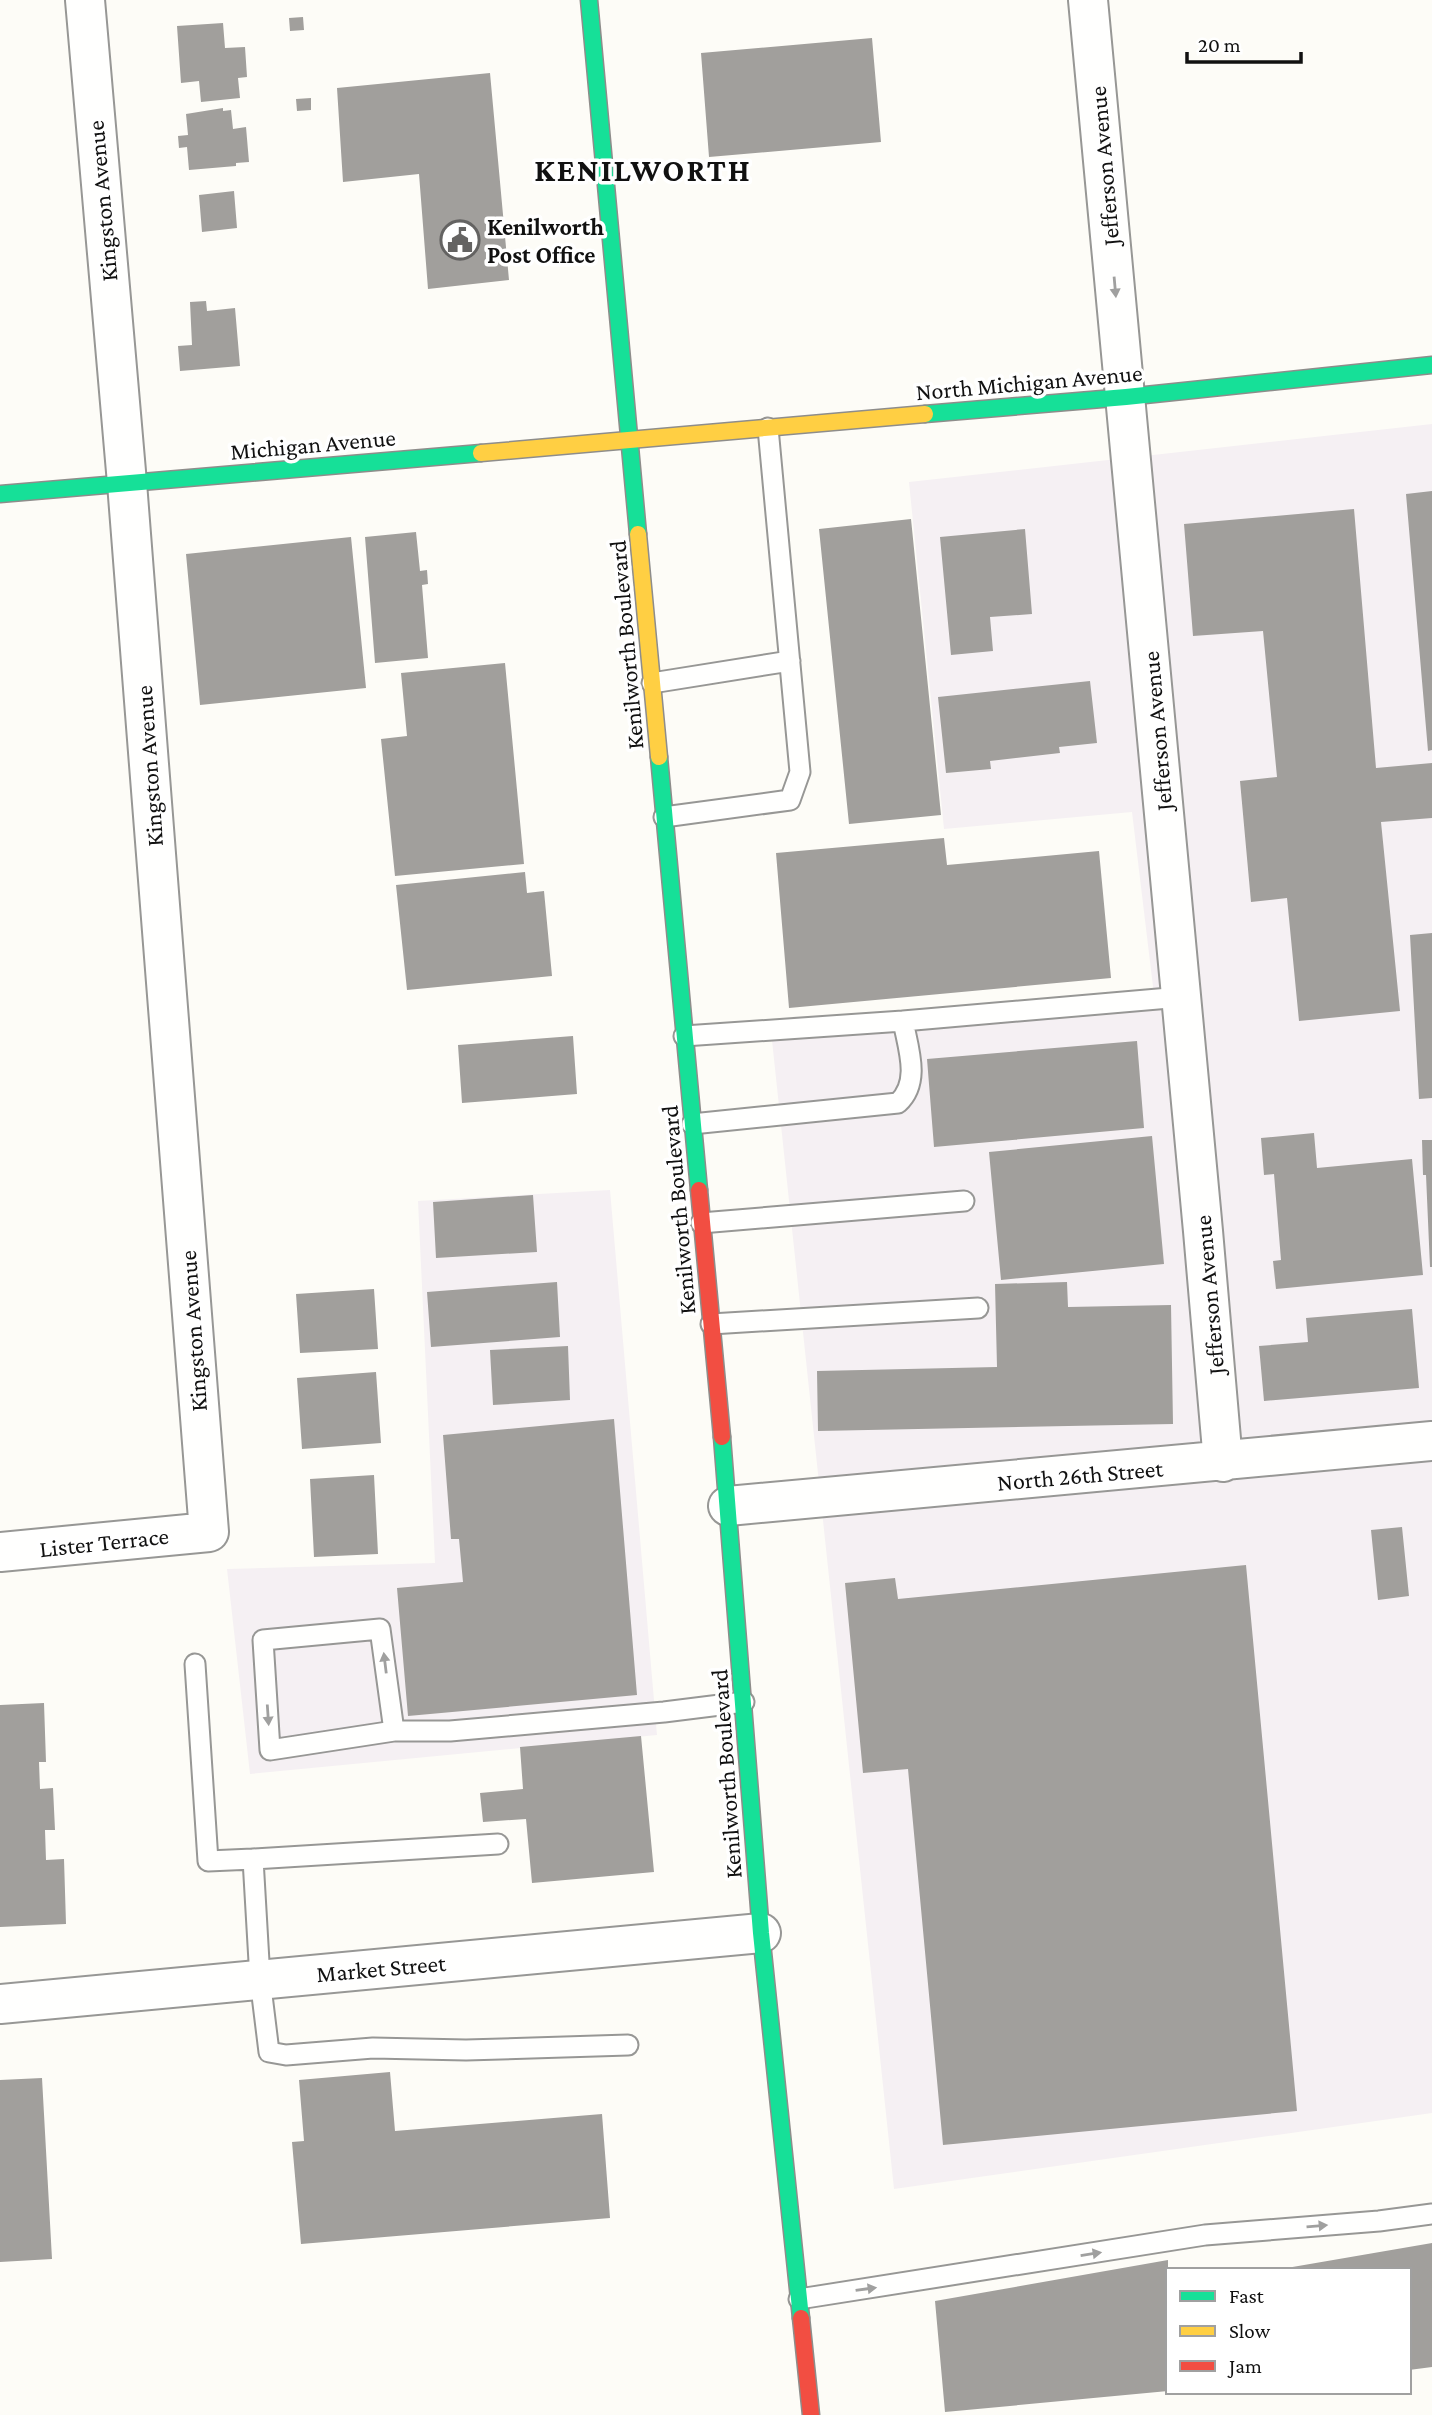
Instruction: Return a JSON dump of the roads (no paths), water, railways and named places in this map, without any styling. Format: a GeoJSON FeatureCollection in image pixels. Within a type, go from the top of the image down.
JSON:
{"type":"FeatureCollection","features":[{"type":"Feature","properties":{"kind":"main road","name":"Kenilworth Boulevard"},"geometry":{"type":"LineString","coordinates":[[589,0],[728,1506],[761,1933],[811,2415]]}},
{"type":"Feature","properties":{"kind":"main road","name":"North Michigan Avenue"},"geometry":{"type":"LineString","coordinates":[[630,440],[1126,397],[1432,365]]}},
{"type":"Feature","properties":{"kind":"main road","name":"Michigan Avenue"},"geometry":{"type":"LineString","coordinates":[[0,494],[630,440]]}},
{"type":"Feature","properties":{"kind":"street","name":"Kingston Avenue"},"geometry":{"type":"LineString","coordinates":[[85,0],[127,483],[209,1532]]}},
{"type":"Feature","properties":{"kind":"street","name":"Jefferson Avenue"},"geometry":{"type":"LineString","coordinates":[[1088,0],[1223,1462]]}},
{"type":"Feature","properties":{"kind":"street","name":"North 26th Street"},"geometry":{"type":"LineString","coordinates":[[728,1506],[1432,1441]]}},
{"type":"Feature","properties":{"kind":"street","name":"Lister Terrace"},"geometry":{"type":"LineString","coordinates":[[0,1552],[209,1532]]}},
{"type":"Feature","properties":{"kind":"street","name":"Market Street"},"geometry":{"type":"LineString","coordinates":[[0,2004],[761,1933]]}},
{"type":"Feature","properties":{"kind":"lane"},"geometry":{"type":"LineString","coordinates":[[664,817],[790,800],[800,772],[768,428]]}},
{"type":"Feature","properties":{"kind":"lane"},"geometry":{"type":"LineString","coordinates":[[652,683],[790,662]]}},
{"type":"Feature","properties":{"kind":"lane"},"geometry":{"type":"LineString","coordinates":[[684,1036],[903,1021],[1181,996]]}},
{"type":"Feature","properties":{"kind":"lane"},"geometry":{"type":"LineString","coordinates":[[692,1124],[898,1102],[905,1096],[912,1079],[903,1021]]}},
{"type":"Feature","properties":{"kind":"lane"},"geometry":{"type":"LineString","coordinates":[[701,1223],[964,1201]]}},
{"type":"Feature","properties":{"kind":"lane"},"geometry":{"type":"LineString","coordinates":[[711,1324],[978,1308]]}},
{"type":"Feature","properties":{"kind":"lane"},"geometry":{"type":"LineString","coordinates":[[394,1731],[380,1629],[263,1640],[270,1750],[394,1731],[450,1731],[664,1713],[744,1702]]}},
{"type":"Feature","properties":{"kind":"lane"},"geometry":{"type":"LineString","coordinates":[[195,1664],[208,1861],[499,1843]]}},
{"type":"Feature","properties":{"kind":"lane"},"geometry":{"type":"LineString","coordinates":[[253,1859],[260,1979],[269,2052],[286,2055],[373,2048],[466,2050],[628,2045]]}},
{"type":"Feature","properties":{"kind":"lane"},"geometry":{"type":"LineString","coordinates":[[799,2299],[1205,2235],[1432,2214]]}},
{"type":"Feature","properties":{"kind":"place","name":"Kenilworth Post Office"},"geometry":{"type":"Point","coordinates":[460,240]}},
{"type":"Feature","properties":{"kind":"district","name":"KENILWORTH"},"geometry":{"type":"Point","coordinates":[643,170]}}]}
